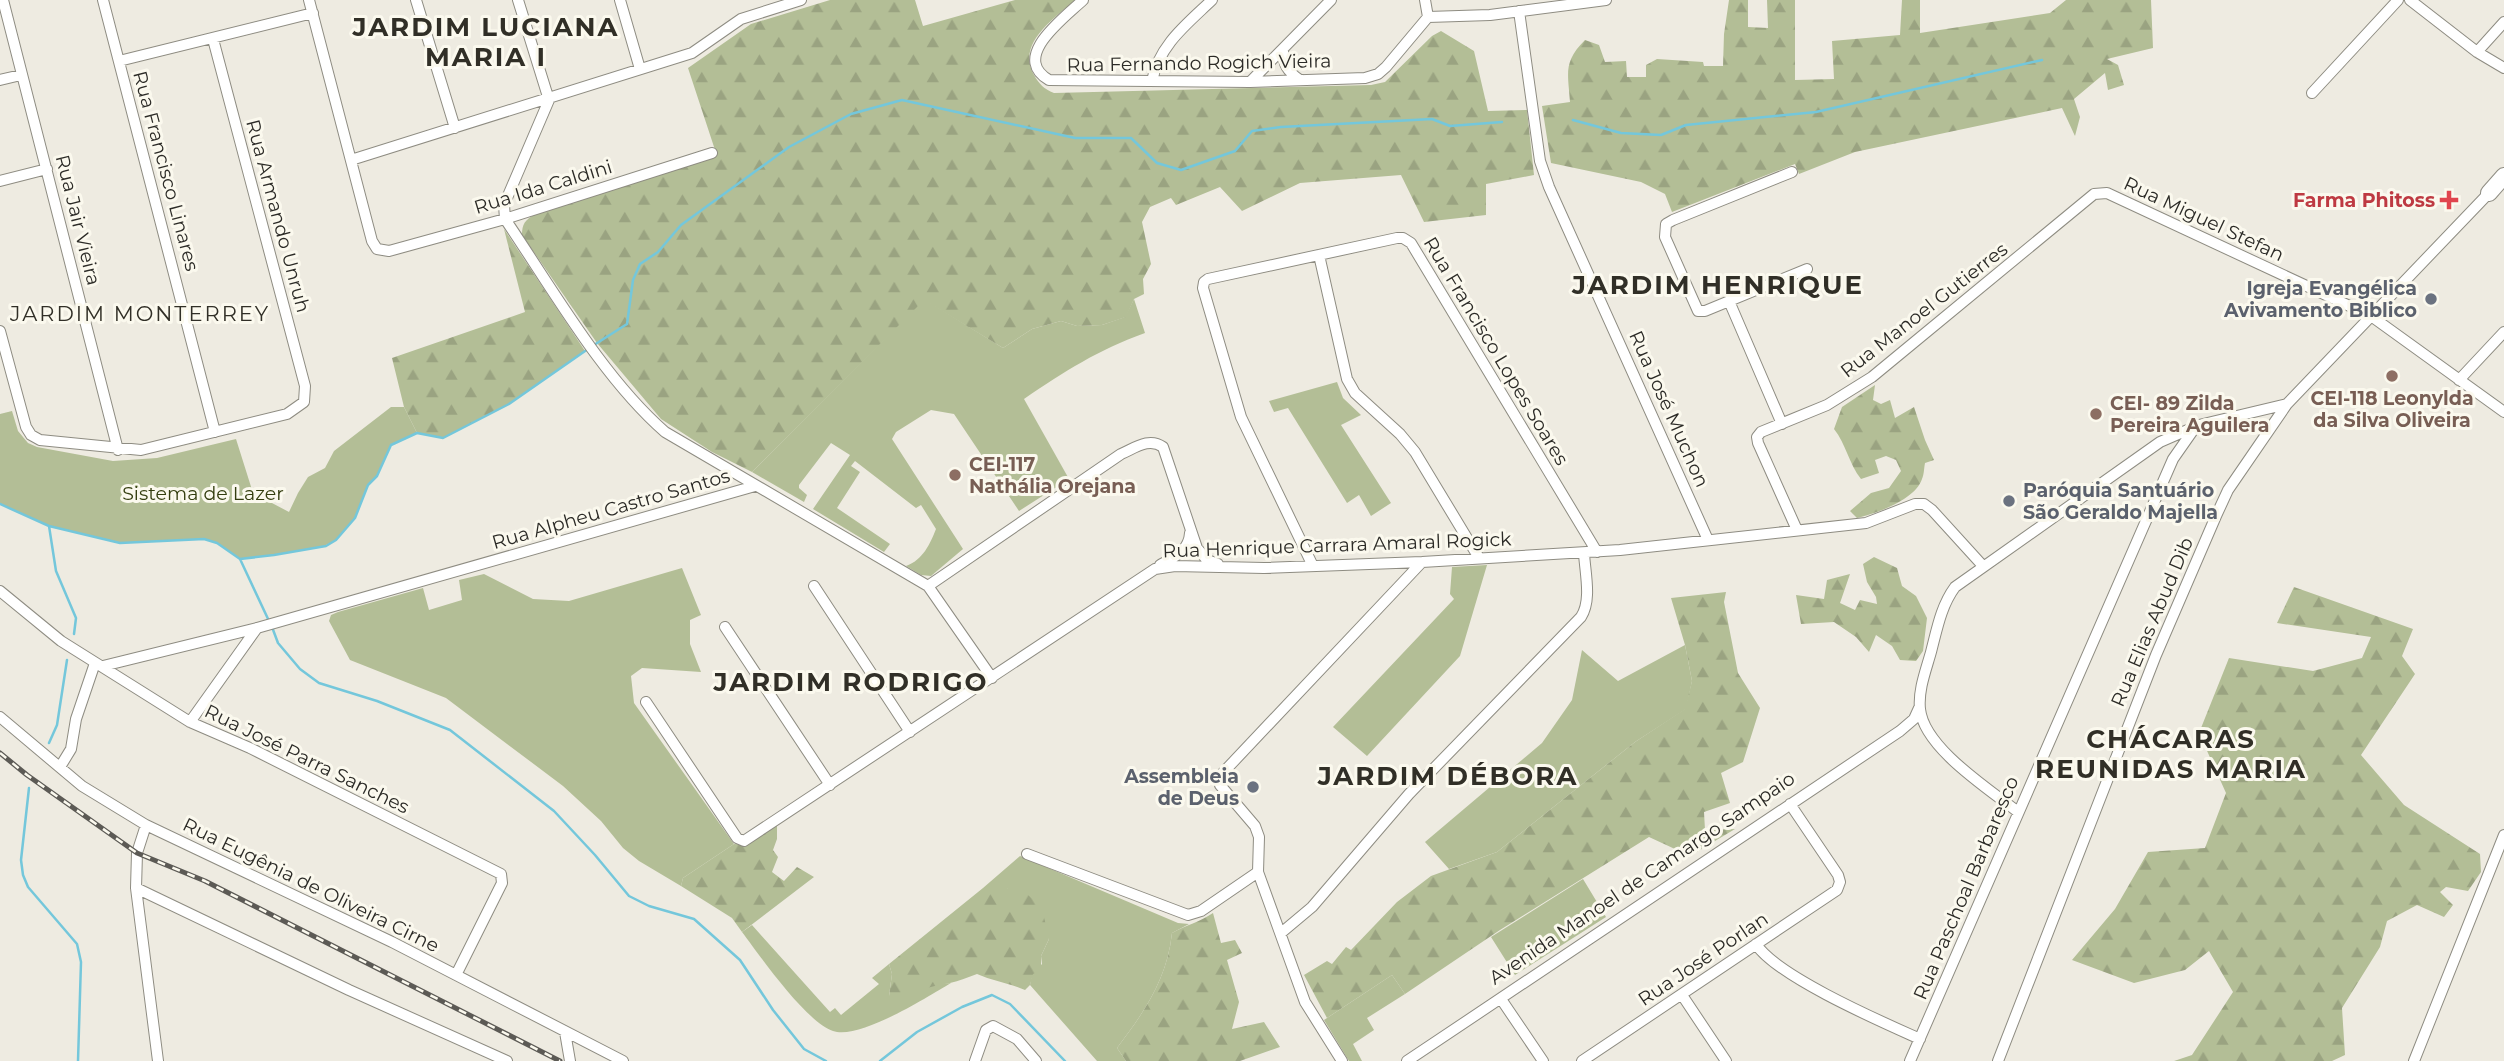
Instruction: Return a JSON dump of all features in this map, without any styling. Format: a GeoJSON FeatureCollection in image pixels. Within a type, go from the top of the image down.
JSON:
{"type":"FeatureCollection","features":[{"type":"Feature","properties":{"kind":"street","name":"Rua Jair Vieira"},"geometry":{"type":"LineString","coordinates":[[3,0],[118,450]]}},
{"type":"Feature","properties":{"kind":"street","name":"Rua Francisco Linares"},"geometry":{"type":"LineString","coordinates":[[103,0],[215,432]]}},
{"type":"Feature","properties":{"kind":"street"},"geometry":{"type":"LineString","coordinates":[[309,0],[351,160],[692,53],[741,19],[801,0]]}},
{"type":"Feature","properties":{"kind":"street"},"geometry":{"type":"LineString","coordinates":[[416,0],[455,128]]}},
{"type":"Feature","properties":{"kind":"street"},"geometry":{"type":"LineString","coordinates":[[518,0],[549,100],[504,205],[505,219],[586,339],[636,403],[665,432],[755,486]]}},
{"type":"Feature","properties":{"kind":"street"},"geometry":{"type":"LineString","coordinates":[[620,0],[640,69]]}},
{"type":"Feature","properties":{"kind":"street","name":"Rua Fernando Rogich Vieira"},"geometry":{"type":"LineString","coordinates":[[1083,0],[1040,43],[1034,62],[1042,76],[1059,82],[1250,82],[1365,78],[1378,74],[1386,67],[1429,17]]}},
{"type":"Feature","properties":{"kind":"street"},"geometry":{"type":"LineString","coordinates":[[1152,81],[1156,63],[1167,43],[1212,0]]}},
{"type":"Feature","properties":{"kind":"street"},"geometry":{"type":"LineString","coordinates":[[1250,82],[1331,0]]}},
{"type":"Feature","properties":{"kind":"street"},"geometry":{"type":"LineString","coordinates":[[1425,0],[1429,17],[1519,12],[1540,4],[1606,0]]}},
{"type":"Feature","properties":{"kind":"street"},"geometry":{"type":"LineString","coordinates":[[2312,93],[2398,0]]}},
{"type":"Feature","properties":{"kind":"street"},"geometry":{"type":"LineString","coordinates":[[2410,0],[2477,52],[2504,68]]}},
{"type":"Feature","properties":{"kind":"street","name":"Rua José Muchon"},"geometry":{"type":"LineString","coordinates":[[1519,12],[1540,161],[1549,187],[1708,540]]}},
{"type":"Feature","properties":{"kind":"street"},"geometry":{"type":"LineString","coordinates":[[119,61],[313,13]]}},
{"type":"Feature","properties":{"kind":"street"},"geometry":{"type":"LineString","coordinates":[[2477,52],[2504,22]]}},
{"type":"Feature","properties":{"kind":"street","name":"Rua Armando Unruh"},"geometry":{"type":"LineString","coordinates":[[213,39],[305,386],[304,402],[287,414],[215,432]]}},
{"type":"Feature","properties":{"kind":"street"},"geometry":{"type":"LineString","coordinates":[[1283,49],[1287,70],[1300,80]]}},
{"type":"Feature","properties":{"kind":"street"},"geometry":{"type":"LineString","coordinates":[[0,80],[21,75]]}},
{"type":"Feature","properties":{"kind":"street","name":"Rua Ida Caldini"},"geometry":{"type":"LineString","coordinates":[[351,160],[372,241],[377,249],[384,252],[505,219],[712,153]]}},
{"type":"Feature","properties":{"kind":"street"},"geometry":{"type":"LineString","coordinates":[[0,181],[47,169]]}},
{"type":"Feature","properties":{"kind":"street"},"geometry":{"type":"LineString","coordinates":[[1792,172],[1673,220],[1666,224],[1665,237],[1698,311],[1729,302],[1807,269]]}},
{"type":"Feature","properties":{"kind":"street"},"geometry":{"type":"LineString","coordinates":[[2287,404],[2496,190],[2504,176]]}},
{"type":"Feature","properties":{"kind":"street","name":"Rua Miguel Stefan"},"geometry":{"type":"LineString","coordinates":[[2101,193],[2107,193],[2371,316],[2504,412]]}},
{"type":"Feature","properties":{"kind":"street","name":"Rua Manoel Gutierres"},"geometry":{"type":"LineString","coordinates":[[1797,530],[1758,443],[1757,437],[1761,432],[1827,405],[1872,377],[2094,194],[2101,193]]}},
{"type":"Feature","properties":{"kind":"street","name":"Rua Francisco Lopes Soares"},"geometry":{"type":"LineString","coordinates":[[1312,564],[1241,417],[1203,288],[1204,282],[1397,238],[1411,243],[1597,552]]}},
{"type":"Feature","properties":{"kind":"street"},"geometry":{"type":"LineString","coordinates":[[1319,255],[1347,379],[1355,393],[1400,434],[1415,452],[1479,558]]}},
{"type":"Feature","properties":{"kind":"street"},"geometry":{"type":"LineString","coordinates":[[1729,302],[1782,424]]}},
{"type":"Feature","properties":{"kind":"street"},"geometry":{"type":"LineString","coordinates":[[0,331],[26,427],[31,435],[40,440],[118,450],[141,450],[215,432]]}},
{"type":"Feature","properties":{"kind":"street"},"geometry":{"type":"LineString","coordinates":[[2459,380],[2504,332]]}},
{"type":"Feature","properties":{"kind":"street","name":"Avenida Manoel de Camargo Sampaio"},"geometry":{"type":"LineString","coordinates":[[1900,730],[1924,722],[1920,706],[1921,690],[1947,597],[1955,587],[2160,442],[2199,425],[2287,404]]}},
{"type":"Feature","properties":{"kind":"street","name":"Rua Elias Abud Dib"},"geometry":{"type":"LineString","coordinates":[[1997,1061],[2156,655],[2216,516],[2228,490],[2287,404]]}},
{"type":"Feature","properties":{"kind":"street","name":"Rua Paschoal Barbaresco"},"geometry":{"type":"LineString","coordinates":[[1910,1061],[2173,459],[2189,434],[2199,425]]}},
{"type":"Feature","properties":{"kind":"street"},"geometry":{"type":"LineString","coordinates":[[2160,442],[2169,448],[2173,459]]}},
{"type":"Feature","properties":{"kind":"street"},"geometry":{"type":"LineString","coordinates":[[992,678],[928,586],[1121,454],[1147,443],[1157,443],[1163,447],[1190,528],[1202,555],[1207,560],[1228,566]]}},
{"type":"Feature","properties":{"kind":"street","name":"Rua Alpheu Castro Santos"},"geometry":{"type":"LineString","coordinates":[[99,664],[206,642],[755,486],[928,586]]}},
{"type":"Feature","properties":{"kind":"street","name":"Rua Henrique Carrara Amaral Rogick"},"geometry":{"type":"LineString","coordinates":[[646,702],[737,838],[744,841],[1155,569],[1175,566],[1264,568],[1312,564],[1422,562],[1597,552],[1866,523],[1916,504],[1924,504],[1932,510],[1983,566]]}},
{"type":"Feature","properties":{"kind":"street"},"geometry":{"type":"LineString","coordinates":[[1155,569],[1185,548],[1190,541],[1190,528]]}},
{"type":"Feature","properties":{"kind":"street"},"geometry":{"type":"LineString","coordinates":[[1281,933],[1312,907],[1409,794],[1581,617],[1586,609],[1584,553]]}},
{"type":"Feature","properties":{"kind":"street"},"geometry":{"type":"LineString","coordinates":[[1342,1061],[1305,1002],[1258,872],[1259,837],[1255,826],[1220,785],[1218,778],[1422,562]]}},
{"type":"Feature","properties":{"kind":"street"},"geometry":{"type":"LineString","coordinates":[[814,586],[910,732]]}},
{"type":"Feature","properties":{"kind":"street","name":"Rua José Parra Sanches"},"geometry":{"type":"LineString","coordinates":[[0,591],[61,641],[190,722],[250,748],[501,874],[502,884],[456,975]]}},
{"type":"Feature","properties":{"kind":"street"},"geometry":{"type":"LineString","coordinates":[[190,722],[259,627]]}},
{"type":"Feature","properties":{"kind":"street"},"geometry":{"type":"LineString","coordinates":[[725,627],[830,785]]}},
{"type":"Feature","properties":{"kind":"street"},"geometry":{"type":"LineString","coordinates":[[206,642],[216,640],[229,646],[232,652],[231,666]]}},
{"type":"Feature","properties":{"kind":"street"},"geometry":{"type":"LineString","coordinates":[[60,767],[71,749],[76,719],[99,664]]}},
{"type":"Feature","properties":{"kind":"street","name":"Avenida Manoel de Camargo Sampaio"},"geometry":{"type":"LineString","coordinates":[[1407,1061],[1900,730],[1914,719],[1920,706]]}},
{"type":"Feature","properties":{"kind":"street","name":"Rua Eugênia de Oliveira Cirne"},"geometry":{"type":"LineString","coordinates":[[0,717],[82,786],[146,825],[456,975],[623,1061]]}},
{"type":"Feature","properties":{"kind":"street"},"geometry":{"type":"LineString","coordinates":[[1924,722],[1944,752],[2018,812]]}},
{"type":"Feature","properties":{"kind":"street","name":"Rua José Porlan"},"geometry":{"type":"LineString","coordinates":[[1582,1061],[1837,890],[1840,882],[1838,875],[1790,804]]}},
{"type":"Feature","properties":{"kind":"street"},"geometry":{"type":"LineString","coordinates":[[146,825],[137,853],[136,888],[158,1061]]}},
{"type":"Feature","properties":{"kind":"street"},"geometry":{"type":"LineString","coordinates":[[2414,1061],[2504,835]]}},
{"type":"Feature","properties":{"kind":"street"},"geometry":{"type":"LineString","coordinates":[[1027,855],[1188,915],[1201,911],[1258,872]]}},
{"type":"Feature","properties":{"kind":"street"},"geometry":{"type":"LineString","coordinates":[[136,888],[349,990],[507,1061]]}},
{"type":"Feature","properties":{"kind":"street"},"geometry":{"type":"LineString","coordinates":[[1756,944],[1763,956],[1805,983],[1920,1039]]}},
{"type":"Feature","properties":{"kind":"street"},"geometry":{"type":"LineString","coordinates":[[1682,995],[1726,1061]]}},
{"type":"Feature","properties":{"kind":"street"},"geometry":{"type":"LineString","coordinates":[[1501,999],[1543,1061]]}},
{"type":"Feature","properties":{"kind":"street"},"geometry":{"type":"LineString","coordinates":[[975,1061],[989,1027],[993,1026],[1017,1039],[1030,1058]]}},
{"type":"Feature","properties":{"kind":"street"},"geometry":{"type":"LineString","coordinates":[[565,1032],[570,1060]]}},
{"type":"Feature","properties":{"kind":"green space"},"geometry":{"type":"Polygon","coordinates":[[[830,0],[915,0],[923,26],[1015,0],[1075,0],[1040,33],[1030,52],[1030,63],[1036,78],[1054,93],[1371,85],[1385,82],[1432,36],[1441,31],[1474,51],[1488,111],[1527,110],[1534,175],[1486,184],[1486,215],[1424,222],[1401,175],[1300,183],[1242,211],[1220,187],[1176,205],[1171,198],[1150,207],[1142,222],[1151,264],[1143,279],[1144,294],[1134,299],[1126,317],[1102,325],[1077,326],[1061,321],[1032,329],[1003,348],[924,300],[752,472],[712,452],[661,419],[597,343],[522,235],[523,228],[526,221],[534,215],[717,156],[688,68],[751,24],[830,0]]]}},
{"type":"Feature","properties":{"kind":"green space"},"geometry":{"type":"Polygon","coordinates":[[[1729,0],[1748,0],[1748,27],[1768,28],[1767,0],[1795,0],[1795,80],[1834,79],[1832,41],[1900,35],[1902,0],[1920,0],[1920,33],[2050,13],[2066,0],[2151,0],[2153,48],[2107,59],[2118,65],[2124,85],[2108,90],[2105,73],[2074,99],[2080,117],[2075,136],[2062,108],[1855,152],[1799,174],[1795,164],[1672,212],[1665,194],[1641,182],[1551,163],[1542,106],[1570,102],[1568,68],[1573,55],[1585,40],[1599,45],[1605,62],[1626,61],[1627,77],[1646,77],[1646,65],[1657,59],[1723,66],[1729,0]]]}},
{"type":"Feature","properties":{"kind":"green space"},"geometry":{"type":"Polygon","coordinates":[[[504,229],[585,351],[509,404],[443,438],[417,433],[404,407],[392,358],[525,312],[504,229]]]}},
{"type":"Feature","properties":{"kind":"green space"},"geometry":{"type":"Polygon","coordinates":[[[924,299],[1003,348],[1032,329],[1061,321],[1077,326],[1102,325],[1125,317],[1134,299],[1145,333],[1082,362],[1024,399],[1069,479],[1019,511],[954,414],[931,410],[896,432],[892,439],[963,549],[931,576],[921,575],[906,566],[921,556],[936,529],[921,505],[916,508],[855,461],[851,466],[860,472],[837,508],[890,544],[884,552],[813,509],[850,455],[831,443],[799,485],[807,495],[804,502],[752,472],[924,299]]]}},
{"type":"Feature","properties":{"kind":"green space"},"geometry":{"type":"Polygon","coordinates":[[[1337,382],[1343,398],[1361,415],[1341,425],[1391,503],[1371,516],[1359,495],[1347,503],[1288,408],[1274,412],[1269,401],[1337,382]]]}},
{"type":"Feature","properties":{"kind":"green space"},"geometry":{"type":"Polygon","coordinates":[[[1875,385],[1873,400],[1881,404],[1890,400],[1895,418],[1914,407],[1934,460],[1925,463],[1922,479],[1912,493],[1885,509],[1857,518],[1850,511],[1871,493],[1889,488],[1901,471],[1896,460],[1886,456],[1875,460],[1879,473],[1861,479],[1834,429],[1842,407],[1875,385]]]}},
{"type":"Feature","properties":{"kind":"green space","name":"Sistema de Lazer"},"geometry":{"type":"Polygon","coordinates":[[[391,407],[404,407],[417,433],[391,445],[377,476],[368,485],[355,518],[336,540],[324,546],[240,559],[217,543],[204,539],[120,543],[49,526],[0,504],[0,414],[12,411],[18,431],[28,443],[113,461],[157,458],[236,439],[253,493],[289,512],[308,477],[325,468],[334,451],[391,407]]]}},
{"type":"Feature","properties":{"kind":"green space"},"geometry":{"type":"Polygon","coordinates":[[[1874,557],[1897,568],[1902,586],[1916,596],[1927,618],[1923,651],[1916,661],[1900,660],[1892,646],[1876,635],[1869,652],[1856,637],[1834,622],[1801,624],[1796,595],[1824,599],[1827,580],[1850,574],[1840,603],[1855,610],[1860,600],[1877,604],[1867,582],[1863,564],[1874,557]]]}},
{"type":"Feature","properties":{"kind":"green space"},"geometry":{"type":"Polygon","coordinates":[[[1487,565],[1460,656],[1367,756],[1333,727],[1454,599],[1450,594],[1452,567],[1487,565]]]}},
{"type":"Feature","properties":{"kind":"green space"},"geometry":{"type":"Polygon","coordinates":[[[682,568],[701,615],[690,620],[690,644],[701,672],[642,668],[631,676],[634,703],[734,844],[683,878],[681,886],[639,861],[563,786],[446,698],[350,660],[329,621],[331,615],[338,612],[423,588],[429,610],[462,600],[459,580],[484,574],[533,599],[569,601],[682,568]]]}},
{"type":"Feature","properties":{"kind":"green space"},"geometry":{"type":"Polygon","coordinates":[[[2294,587],[2413,629],[2402,656],[2415,674],[2361,755],[2404,805],[2480,854],[2481,872],[2468,891],[2446,887],[2440,892],[2453,905],[2444,917],[2417,905],[2387,921],[2380,947],[2342,1008],[2345,1055],[2332,1061],[2174,1061],[2192,1055],[2233,992],[2209,951],[2185,970],[2134,983],[2072,960],[2115,909],[2148,852],[2205,848],[2226,793],[2199,733],[2229,658],[2313,671],[2362,658],[2371,637],[2277,623],[2294,587]]]}},
{"type":"Feature","properties":{"kind":"green space"},"geometry":{"type":"Polygon","coordinates":[[[1726,592],[1724,602],[1738,673],[1760,708],[1743,762],[1721,773],[1730,803],[1704,812],[1705,830],[1735,829],[1690,856],[1649,837],[1500,930],[1405,994],[1392,975],[1327,1018],[1304,975],[1327,961],[1332,964],[1346,947],[1351,950],[1397,902],[1431,876],[1497,852],[1635,742],[1685,709],[1692,681],[1671,598],[1726,592]]]}},
{"type":"Feature","properties":{"kind":"green space"},"geometry":{"type":"Polygon","coordinates":[[[1685,645],[1692,681],[1686,709],[1635,742],[1497,852],[1449,869],[1425,842],[1542,743],[1572,700],[1582,650],[1618,681],[1685,645]]]}},
{"type":"Feature","properties":{"kind":"green space"},"geometry":{"type":"Polygon","coordinates":[[[777,824],[777,839],[773,850],[778,857],[772,872],[784,881],[797,867],[814,877],[742,932],[732,918],[681,886],[683,878],[734,844],[747,845],[777,824]]]}},
{"type":"Feature","properties":{"kind":"green space"},"geometry":{"type":"Polygon","coordinates":[[[1020,856],[1178,923],[1189,924],[1172,933],[1160,980],[1137,1021],[1117,1048],[1126,1061],[1097,1061],[1030,985],[1032,974],[1042,964],[1041,956],[1049,939],[1007,888],[983,888],[1020,856]]]}},
{"type":"Feature","properties":{"kind":"green space"},"geometry":{"type":"Polygon","coordinates":[[[1583,879],[1606,917],[1515,975],[1491,937],[1583,879]]]}},
{"type":"Feature","properties":{"kind":"green space"},"geometry":{"type":"Polygon","coordinates":[[[983,888],[1007,888],[1027,894],[1042,908],[1049,939],[1041,956],[1041,970],[1033,974],[1030,985],[1025,990],[977,974],[926,989],[916,994],[907,1004],[897,1006],[889,996],[892,974],[889,964],[983,888]]]}},
{"type":"Feature","properties":{"kind":"green space"},"geometry":{"type":"Polygon","coordinates":[[[1213,913],[1221,943],[1235,940],[1242,953],[1227,960],[1239,1002],[1232,1029],[1264,1022],[1280,1047],[1240,1061],[1126,1061],[1117,1048],[1137,1021],[1160,980],[1172,933],[1213,913]]]}},
{"type":"Feature","properties":{"kind":"green space"},"geometry":{"type":"Polygon","coordinates":[[[752,925],[830,1012],[835,1008],[841,1015],[879,984],[872,978],[889,964],[892,974],[889,996],[914,993],[931,985],[951,983],[876,1023],[845,1032],[833,1031],[822,1025],[797,1002],[742,932],[752,925]]]}},
{"type":"Feature","properties":{"kind":"green space"},"geometry":{"type":"Polygon","coordinates":[[[1392,975],[1405,994],[1367,1018],[1374,1030],[1353,1044],[1362,1061],[1349,1061],[1324,1020],[1392,975]]]}},
{"type":"Feature","properties":{"kind":"waterway"},"geometry":{"type":"LineString","coordinates":[[1573,120],[1621,133],[1661,135],[1686,125],[1816,112],[2042,60]]}},
{"type":"Feature","properties":{"kind":"waterway"},"geometry":{"type":"LineString","coordinates":[[594,345],[627,324],[633,280],[640,264],[658,252],[681,225],[789,147],[851,114],[902,100],[1075,138],[1131,138],[1157,163],[1181,170],[1235,151],[1252,131],[1432,119],[1450,126],[1502,122]]}},
{"type":"Feature","properties":{"kind":"waterway"},"geometry":{"type":"LineString","coordinates":[[240,559],[326,546],[336,540],[355,518],[368,485],[377,476],[391,445],[417,433],[443,438],[509,404],[588,349]]}},
{"type":"Feature","properties":{"kind":"waterway"},"geometry":{"type":"LineString","coordinates":[[0,504],[49,526],[120,543],[204,539],[217,543],[240,559],[269,621]]}},
{"type":"Feature","properties":{"kind":"waterway"},"geometry":{"type":"LineString","coordinates":[[49,526],[56,571],[76,618],[74,634]]}},
{"type":"Feature","properties":{"kind":"waterway"},"geometry":{"type":"LineString","coordinates":[[272,627],[278,643],[300,669],[319,683],[377,701],[450,730],[554,811],[629,896],[649,906],[694,919],[740,960],[773,1010],[804,1049],[826,1061]]}},
{"type":"Feature","properties":{"kind":"waterway"},"geometry":{"type":"LineString","coordinates":[[49,743],[57,725],[67,660]]}},
{"type":"Feature","properties":{"kind":"waterway"},"geometry":{"type":"LineString","coordinates":[[29,788],[21,860],[23,875],[28,887],[77,944],[81,962],[78,1061]]}},
{"type":"Feature","properties":{"kind":"waterway"},"geometry":{"type":"LineString","coordinates":[[880,1061],[917,1032],[962,1007],[992,995],[1010,1004],[1065,1061]]}},
{"type":"Feature","properties":{"kind":"railway"},"geometry":{"type":"LineString","coordinates":[[0,753],[137,853],[205,881],[560,1061]]}},
{"type":"Feature","properties":{"kind":"place","name":"Farma Phitoss"},"geometry":{"type":"Point","coordinates":[2449,200]}},
{"type":"Feature","properties":{"kind":"place","name":"Igreja Evangélica Avivamento Biblico"},"geometry":{"type":"Point","coordinates":[2431,299]}},
{"type":"Feature","properties":{"kind":"place","name":"CEI-118 Leonylda da Silva Oliveira"},"geometry":{"type":"Point","coordinates":[2392,376]}},
{"type":"Feature","properties":{"kind":"place","name":"CEI- 89 Zilda Pereira Aguilera"},"geometry":{"type":"Point","coordinates":[2096,414]}},
{"type":"Feature","properties":{"kind":"place","name":"CEI-117 Nathália Orejana"},"geometry":{"type":"Point","coordinates":[955,475]}},
{"type":"Feature","properties":{"kind":"place","name":"Paróquia Santuário São Geraldo Majella"},"geometry":{"type":"Point","coordinates":[2009,501]}},
{"type":"Feature","properties":{"kind":"place","name":"Assembleia de Deus"},"geometry":{"type":"Point","coordinates":[1253,787]}},
{"type":"Feature","properties":{"kind":"district","name":"JARDIM LUCIANA MARIA I"},"geometry":{"type":"Point","coordinates":[486,42]}},
{"type":"Feature","properties":{"kind":"district","name":"JARDIM HENRIQUE"},"geometry":{"type":"Point","coordinates":[1718,285]}},
{"type":"Feature","properties":{"kind":"district","name":"JARDIM MONTERREY"},"geometry":{"type":"Point","coordinates":[140,313]}},
{"type":"Feature","properties":{"kind":"district","name":"JARDIM RODRIGO"},"geometry":{"type":"Point","coordinates":[851,682]}},
{"type":"Feature","properties":{"kind":"district","name":"CHÁCARAS REUNIDAS MARIA"},"geometry":{"type":"Point","coordinates":[2171,754]}},
{"type":"Feature","properties":{"kind":"district","name":"JARDIM DÉBORA"},"geometry":{"type":"Point","coordinates":[1448,776]}}]}
